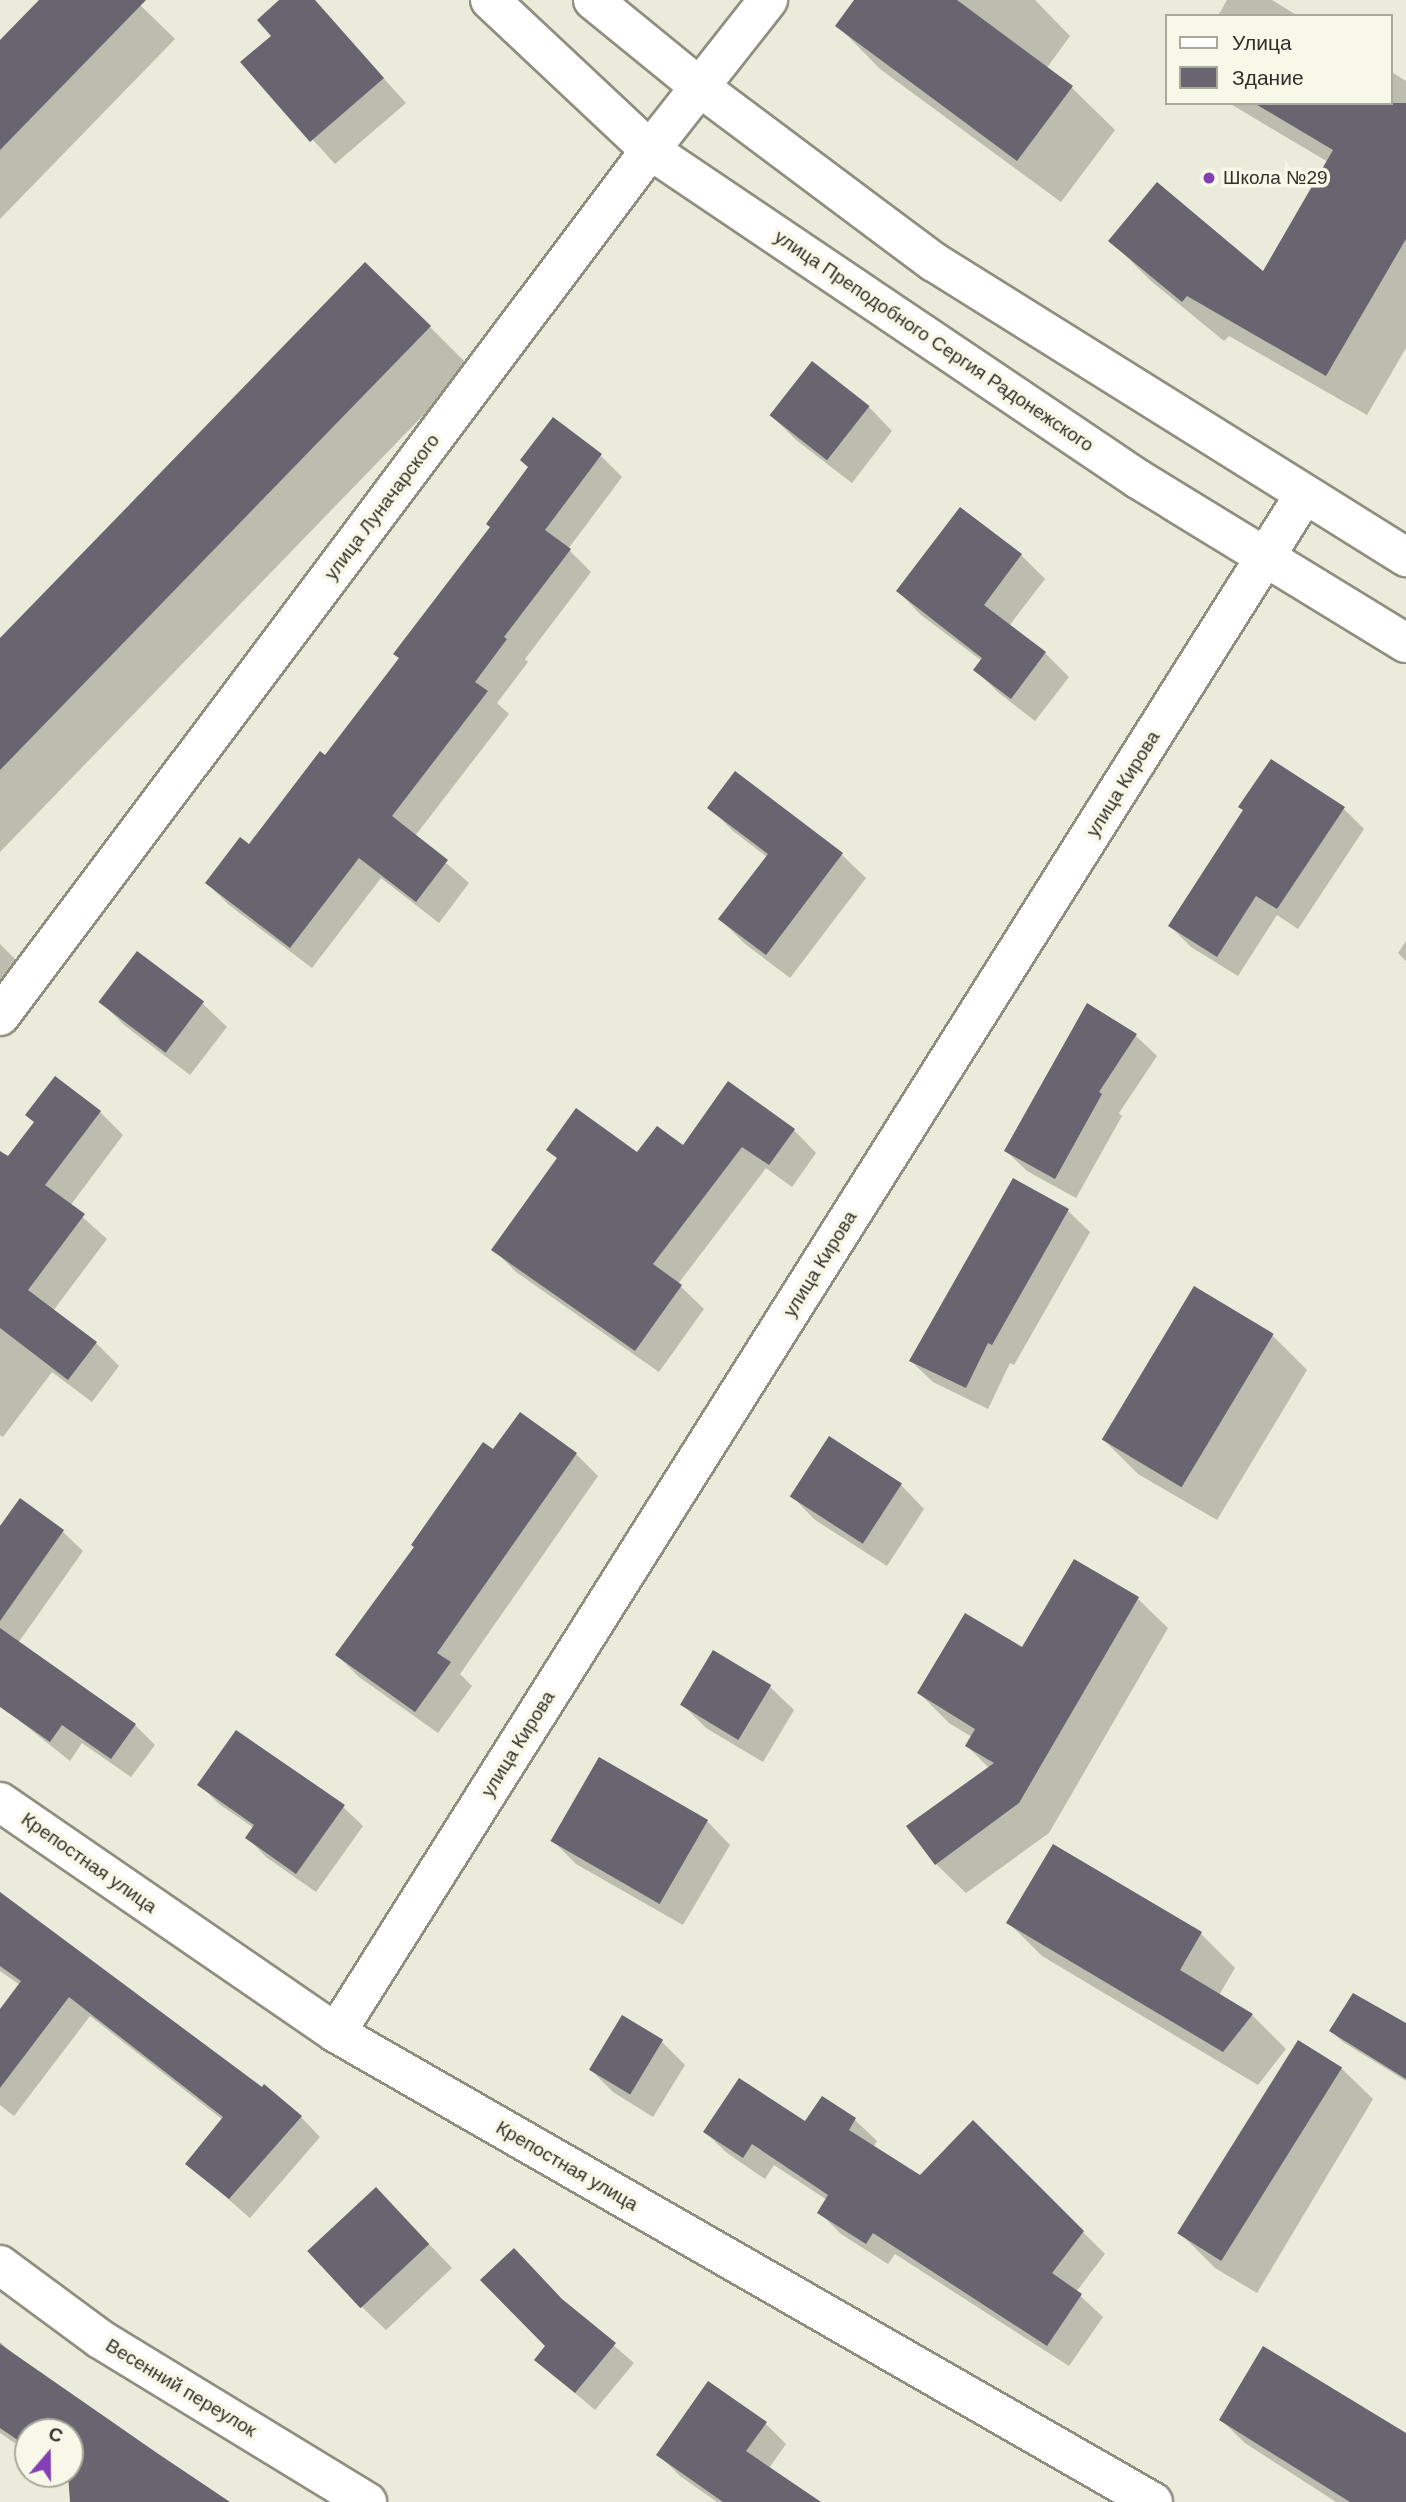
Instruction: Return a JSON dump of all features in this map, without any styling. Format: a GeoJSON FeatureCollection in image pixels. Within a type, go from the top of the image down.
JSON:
{"type":"FeatureCollection","features":[{"type":"Feature","properties":{"kind":"street","name":"улица Преподобного Сергия Радонежского"},"geometry":{"type":"LineString","coordinates":[[490,0],[650,150],[1126,471],[1406,643]]}},
{"type":"Feature","properties":{"kind":"street"},"geometry":{"type":"LineString","coordinates":[[593,0],[701,88],[934,262],[1406,557]]}},
{"type":"Feature","properties":{"kind":"street","name":"улица Луначарского"},"geometry":{"type":"LineString","coordinates":[[0,1016],[650,150],[768,0]]}},
{"type":"Feature","properties":{"kind":"street","name":"улица Кирова"},"geometry":{"type":"LineString","coordinates":[[336,2033],[1304,495]]}},
{"type":"Feature","properties":{"kind":"street","name":"Крепостная улица"},"geometry":{"type":"LineString","coordinates":[[0,1801],[336,2033],[1153,2502]]}},
{"type":"Feature","properties":{"kind":"street","name":"Весенний переулок"},"geometry":{"type":"LineString","coordinates":[[0,2265],[100,2339],[367,2502]]}},
{"type":"Feature","properties":{"kind":"building"},"geometry":{"type":"Polygon","coordinates":[[[39,0],[146,0],[0,150],[0,40],[39,0]]]}},
{"type":"Feature","properties":{"kind":"building"},"geometry":{"type":"Polygon","coordinates":[[[279,0],[315,0],[384,78],[310,142],[240,62],[271,36],[257,20],[279,0]]]}},
{"type":"Feature","properties":{"kind":"building"},"geometry":{"type":"Polygon","coordinates":[[[854,0],[957,0],[1073,86],[1017,161],[835,26],[854,0]]]}},
{"type":"Feature","properties":{"kind":"building"},"geometry":{"type":"Polygon","coordinates":[[[1406,103],[1406,239],[1326,376],[1187,296],[1182,302],[1108,241],[1157,182],[1263,271],[1333,150],[1257,105],[1406,103]]]}},
{"type":"Feature","properties":{"kind":"building"},"geometry":{"type":"Polygon","coordinates":[[[365,262],[431,326],[0,770],[0,638],[365,262]]]}},
{"type":"Feature","properties":{"kind":"building"},"geometry":{"type":"Polygon","coordinates":[[[812,361],[870,406],[827,460],[770,415],[812,361]]]}},
{"type":"Feature","properties":{"kind":"building"},"geometry":{"type":"Polygon","coordinates":[[[553,417],[602,454],[545,530],[571,549],[504,637],[507,639],[475,682],[488,691],[392,816],[448,860],[416,902],[359,858],[290,948],[205,883],[240,837],[249,844],[320,751],[325,755],[399,658],[393,654],[490,527],[486,524],[528,467],[520,460],[553,417]]]}},
{"type":"Feature","properties":{"kind":"building"},"geometry":{"type":"Polygon","coordinates":[[[960,507],[1022,554],[984,605],[1046,652],[1011,699],[973,670],[982,658],[896,591],[960,507]]]}},
{"type":"Feature","properties":{"kind":"building"},"geometry":{"type":"Polygon","coordinates":[[[1271,759],[1345,807],[1277,909],[1256,896],[1217,957],[1168,926],[1243,810],[1238,807],[1271,759]]]}},
{"type":"Feature","properties":{"kind":"building"},"geometry":{"type":"Polygon","coordinates":[[[735,771],[843,853],[766,955],[718,919],[768,854],[707,808],[735,771]]]}},
{"type":"Feature","properties":{"kind":"building"},"geometry":{"type":"Polygon","coordinates":[[[137,951],[204,1002],[166,1053],[98,1002],[137,951]]]}},
{"type":"Feature","properties":{"kind":"building"},"geometry":{"type":"Polygon","coordinates":[[[1087,1003],[1137,1034],[1099,1092],[1102,1094],[1055,1179],[1004,1151],[1087,1003]]]}},
{"type":"Feature","properties":{"kind":"building"},"geometry":{"type":"Polygon","coordinates":[[[55,1076],[101,1111],[45,1185],[85,1214],[28,1290],[97,1342],[68,1380],[0,1328],[0,1151],[8,1156],[34,1122],[25,1115],[55,1076]]]}},
{"type":"Feature","properties":{"kind":"building"},"geometry":{"type":"Polygon","coordinates":[[[728,1081],[795,1129],[769,1165],[742,1147],[653,1264],[682,1285],[635,1351],[491,1250],[557,1158],[546,1150],[576,1108],[637,1152],[657,1126],[683,1145],[728,1081]]]}},
{"type":"Feature","properties":{"kind":"building"},"geometry":{"type":"Polygon","coordinates":[[[1013,1178],[1069,1209],[992,1345],[988,1343],[966,1388],[909,1361],[1013,1178]]]}},
{"type":"Feature","properties":{"kind":"building"},"geometry":{"type":"Polygon","coordinates":[[[1194,1286],[1274,1334],[1182,1487],[1102,1439],[1194,1286]]]}},
{"type":"Feature","properties":{"kind":"building"},"geometry":{"type":"Polygon","coordinates":[[[520,1412],[577,1453],[437,1653],[451,1662],[415,1712],[335,1655],[414,1547],[411,1545],[483,1442],[493,1449],[520,1412]]]}},
{"type":"Feature","properties":{"kind":"building"},"geometry":{"type":"Polygon","coordinates":[[[829,1436],[902,1483],[863,1544],[790,1496],[829,1436]]]}},
{"type":"Feature","properties":{"kind":"building"},"geometry":{"type":"Polygon","coordinates":[[[20,1498],[64,1530],[0,1621],[0,1526],[20,1498]]]}},
{"type":"Feature","properties":{"kind":"building"},"geometry":{"type":"Polygon","coordinates":[[[1074,1559],[1139,1597],[1019,1803],[935,1865],[906,1826],[994,1763],[965,1746],[975,1729],[917,1693],[965,1613],[1022,1647],[1074,1559]]]}},
{"type":"Feature","properties":{"kind":"building"},"geometry":{"type":"Polygon","coordinates":[[[0,1628],[136,1724],[111,1759],[62,1725],[50,1742],[0,1707],[0,1628]]]}},
{"type":"Feature","properties":{"kind":"building"},"geometry":{"type":"Polygon","coordinates":[[[713,1650],[771,1685],[738,1740],[680,1705],[713,1650]]]}},
{"type":"Feature","properties":{"kind":"building"},"geometry":{"type":"Polygon","coordinates":[[[236,1730],[345,1805],[296,1874],[245,1838],[254,1825],[197,1785],[236,1730]]]}},
{"type":"Feature","properties":{"kind":"building"},"geometry":{"type":"Polygon","coordinates":[[[599,1757],[708,1820],[660,1904],[550,1841],[599,1757]]]}},
{"type":"Feature","properties":{"kind":"building"},"geometry":{"type":"Polygon","coordinates":[[[1053,1844],[1202,1932],[1180,1970],[1253,2014],[1223,2052],[1006,1923],[1053,1844]]]}},
{"type":"Feature","properties":{"kind":"building"},"geometry":{"type":"Polygon","coordinates":[[[0,1892],[262,2087],[264,2084],[302,2116],[229,2199],[185,2164],[223,2117],[69,1997],[0,2088],[0,2009],[21,1981],[0,1966],[0,1892]]]}},
{"type":"Feature","properties":{"kind":"building"},"geometry":{"type":"Polygon","coordinates":[[[1353,1993],[1406,2023],[1406,2079],[1329,2031],[1353,1993]]]}},
{"type":"Feature","properties":{"kind":"building"},"geometry":{"type":"Polygon","coordinates":[[[622,2015],[663,2040],[630,2095],[589,2070],[622,2015]]]}},
{"type":"Feature","properties":{"kind":"building"},"geometry":{"type":"Polygon","coordinates":[[[1298,2040],[1342,2068],[1221,2261],[1177,2233],[1298,2040]]]}},
{"type":"Feature","properties":{"kind":"building"},"geometry":{"type":"Polygon","coordinates":[[[739,2078],[805,2121],[822,2096],[856,2118],[849,2130],[920,2175],[973,2120],[1084,2231],[1052,2273],[1082,2294],[1047,2346],[873,2233],[866,2244],[817,2213],[828,2195],[752,2144],[743,2158],[703,2132],[739,2078]]]}},
{"type":"Feature","properties":{"kind":"building"},"geometry":{"type":"Polygon","coordinates":[[[376,2187],[429,2244],[360,2308],[307,2251],[376,2187]]]}},
{"type":"Feature","properties":{"kind":"building"},"geometry":{"type":"Polygon","coordinates":[[[514,2248],[562,2299],[616,2343],[575,2393],[534,2360],[545,2346],[480,2280],[514,2248]]]}},
{"type":"Feature","properties":{"kind":"building"},"geometry":{"type":"Polygon","coordinates":[[[0,2344],[230,2502],[70,2502],[69,2488],[84,2488],[84,2418],[14,2418],[14,2438],[0,2428],[0,2344]]]}},
{"type":"Feature","properties":{"kind":"building"},"geometry":{"type":"Polygon","coordinates":[[[1263,2346],[1406,2433],[1406,2502],[1350,2502],[1219,2420],[1263,2346]]]}},
{"type":"Feature","properties":{"kind":"building"},"geometry":{"type":"Polygon","coordinates":[[[708,2381],[767,2422],[746,2451],[821,2502],[723,2502],[656,2455],[708,2381]]]}},
{"type":"Feature","properties":{"kind":"place","name":"Школа №29"},"geometry":{"type":"Point","coordinates":[1209,178]}}]}
